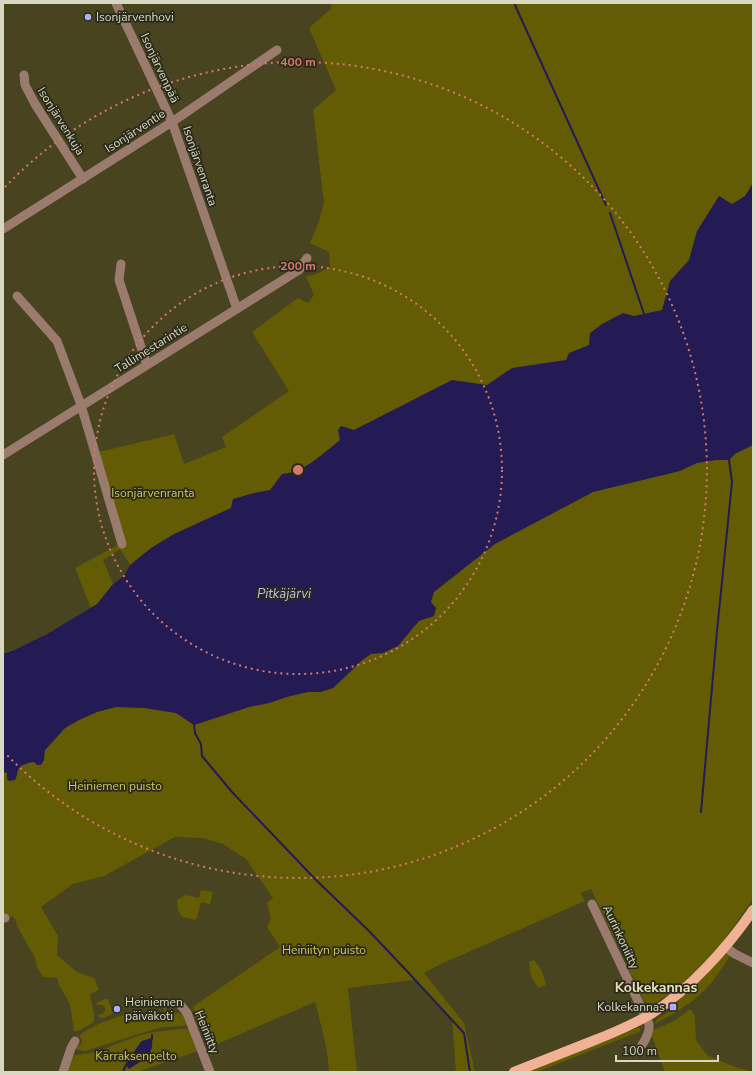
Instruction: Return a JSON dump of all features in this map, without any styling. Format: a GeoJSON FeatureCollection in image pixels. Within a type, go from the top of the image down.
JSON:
{"type":"FeatureCollection","features":[{"type":"Feature","properties":{"kind":"main road"},"geometry":{"type":"LineString","coordinates":[[514,1072],[613,1033],[646,1017],[676,996],[703,971],[725,947],[753,910]]}},
{"type":"Feature","properties":{"kind":"street","name":"Isonjärvenpää"},"geometry":{"type":"LineString","coordinates":[[116,3],[172,122]]}},
{"type":"Feature","properties":{"kind":"street","name":"Isonjärventie"},"geometry":{"type":"LineString","coordinates":[[3,229],[172,122],[277,50]]}},
{"type":"Feature","properties":{"kind":"street","name":"Isonjärvenkuja"},"geometry":{"type":"LineString","coordinates":[[24,75],[25,85],[34,101],[83,179]]}},
{"type":"Feature","properties":{"kind":"street","name":"Isonjärvenranta"},"geometry":{"type":"LineString","coordinates":[[172,122],[237,309]]}},
{"type":"Feature","properties":{"kind":"street","name":"Tallimestarintie"},"geometry":{"type":"LineString","coordinates":[[3,455],[299,270],[307,258]]}},
{"type":"Feature","properties":{"kind":"street"},"geometry":{"type":"LineString","coordinates":[[121,264],[119,280],[147,365]]}},
{"type":"Feature","properties":{"kind":"street"},"geometry":{"type":"LineString","coordinates":[[17,296],[57,341],[81,405],[122,544]]}},
{"type":"Feature","properties":{"kind":"street","name":"Aurinkoniitty"},"geometry":{"type":"LineString","coordinates":[[592,904],[649,1024],[650,1028],[642,1045]]}},
{"type":"Feature","properties":{"kind":"street"},"geometry":{"type":"LineString","coordinates":[[725,947],[735,954],[753,962]]}},
{"type":"Feature","properties":{"kind":"street","name":"Heiniitty"},"geometry":{"type":"LineString","coordinates":[[179,1003],[187,1013],[210,1072]]}},
{"type":"Feature","properties":{"kind":"street"},"geometry":{"type":"LineString","coordinates":[[63,1072],[71,1048],[75,1041]]}},
{"type":"Feature","properties":{"kind":"green space"},"geometry":{"type":"Polygon","coordinates":[[[330,3],[753,3],[753,210],[690,322],[96,630],[3,654],[37,639],[91,608],[75,568],[122,543],[98,452],[174,434],[184,464],[226,447],[222,437],[289,391],[252,332],[298,298],[308,303],[314,295],[306,276],[314,275],[330,267],[329,252],[310,243],[318,224],[324,203],[313,110],[336,90],[309,28],[332,8],[330,3]],[[120,549],[103,560],[113,584],[124,576],[130,565],[120,549]]]}},
{"type":"Feature","properties":{"kind":"green space"},"geometry":{"type":"Polygon","coordinates":[[[753,400],[753,899],[722,943],[704,963],[668,995],[654,1004],[648,1004],[644,1001],[627,965],[634,962],[623,939],[616,941],[591,889],[581,893],[585,901],[441,964],[424,973],[464,1023],[475,1072],[456,1072],[452,1019],[415,980],[348,988],[357,1072],[329,1072],[326,1045],[315,1002],[208,1048],[193,1007],[280,947],[267,927],[271,919],[267,903],[273,898],[246,859],[223,844],[203,838],[175,837],[104,876],[73,884],[41,907],[58,936],[57,955],[77,972],[94,978],[99,990],[90,994],[94,1021],[78,1031],[74,1031],[70,1004],[59,985],[57,978],[43,977],[37,967],[35,958],[17,926],[16,920],[13,917],[3,916],[3,764],[45,750],[65,728],[97,712],[116,707],[145,708],[176,713],[194,725],[249,707],[269,703],[290,696],[308,692],[320,692],[333,688],[353,670],[403,612],[468,555],[753,400]]]}},
{"type":"Feature","properties":{"kind":"green space"},"geometry":{"type":"Polygon","coordinates":[[[201,890],[213,892],[210,904],[201,902],[196,920],[182,917],[178,911],[177,900],[186,895],[199,898],[201,890]]]}},
{"type":"Feature","properties":{"kind":"green space"},"geometry":{"type":"Polygon","coordinates":[[[726,954],[731,954],[709,986],[680,1010],[655,1024],[656,1020],[678,1006],[677,1003],[682,997],[726,954]]]}},
{"type":"Feature","properties":{"kind":"green space"},"geometry":{"type":"Polygon","coordinates":[[[534,960],[542,971],[546,985],[538,988],[531,976],[529,962],[534,960]]]}},
{"type":"Feature","properties":{"kind":"green space"},"geometry":{"type":"Polygon","coordinates":[[[108,999],[113,1014],[100,1018],[98,1015],[104,1013],[105,1008],[103,1005],[96,1004],[108,999]]]}},
{"type":"Feature","properties":{"kind":"green space"},"geometry":{"type":"Polygon","coordinates":[[[163,1006],[165,1006],[168,1016],[176,1013],[184,1014],[189,1024],[184,1026],[163,1027],[85,1051],[74,1049],[81,1043],[82,1040],[79,1036],[95,1026],[124,1015],[127,1024],[154,1014],[156,1019],[165,1016],[163,1006]]]}},
{"type":"Feature","properties":{"kind":"green space"},"geometry":{"type":"Polygon","coordinates":[[[690,1009],[695,1016],[696,1040],[707,1055],[735,1067],[753,1072],[665,1072],[652,1037],[653,1030],[674,1021],[690,1009]]]}},
{"type":"Feature","properties":{"kind":"green space"},"geometry":{"type":"Polygon","coordinates":[[[639,1027],[641,1031],[537,1072],[525,1072],[608,1040],[639,1027]]]}},
{"type":"Feature","properties":{"kind":"green space","name":"Kärraksenpelto"},"geometry":{"type":"Polygon","coordinates":[[[189,1029],[198,1051],[137,1072],[67,1072],[73,1055],[81,1055],[97,1051],[146,1034],[189,1029]]]}},
{"type":"Feature","properties":{"kind":"water","name":"Pitkäjärvi"},"geometry":{"type":"Polygon","coordinates":[[[753,183],[753,445],[735,454],[729,460],[716,460],[697,463],[680,471],[593,492],[495,544],[434,592],[431,602],[436,608],[434,616],[419,621],[398,646],[383,653],[371,654],[361,661],[333,688],[320,692],[308,692],[290,696],[269,703],[249,707],[194,725],[176,713],[145,708],[116,707],[97,712],[65,728],[45,750],[44,760],[41,765],[37,765],[34,762],[25,764],[18,770],[15,780],[9,781],[7,779],[7,773],[3,772],[3,654],[47,634],[97,604],[113,584],[124,576],[130,565],[151,548],[174,534],[231,508],[233,499],[270,490],[282,474],[298,470],[313,462],[340,440],[338,430],[341,426],[354,430],[452,380],[487,385],[512,368],[566,360],[569,353],[589,345],[590,333],[602,324],[623,313],[634,316],[662,310],[670,281],[689,260],[697,231],[719,196],[732,204],[745,196],[753,183]]]}},
{"type":"Feature","properties":{"kind":"water"},"geometry":{"type":"Polygon","coordinates":[[[152,1039],[149,1054],[129,1069],[126,1065],[142,1042],[152,1039]]]}},
{"type":"Feature","properties":{"kind":"waterway"},"geometry":{"type":"LineString","coordinates":[[514,3],[606,205]]}},
{"type":"Feature","properties":{"kind":"waterway"},"geometry":{"type":"LineString","coordinates":[[610,213],[644,314]]}},
{"type":"Feature","properties":{"kind":"waterway"},"geometry":{"type":"LineString","coordinates":[[701,812],[732,482],[729,460]]}},
{"type":"Feature","properties":{"kind":"waterway"},"geometry":{"type":"LineString","coordinates":[[194,725],[195,733],[201,744],[202,756],[232,792],[316,880],[369,931],[464,1033],[470,1072]]}},
{"type":"Feature","properties":{"kind":"waterway"},"geometry":{"type":"LineString","coordinates":[[123,1072],[126,1065],[142,1042],[152,1039],[152,1035]]}},
{"type":"Feature","properties":{"kind":"place","name":"Isonjärvenhovi"},"geometry":{"type":"Point","coordinates":[88,17]}},
{"type":"Feature","properties":{"kind":"place","name":"Kolkekannas"},"geometry":{"type":"Point","coordinates":[673,1007]}},
{"type":"Feature","properties":{"kind":"place","name":"Heiniemen päiväkoti"},"geometry":{"type":"Point","coordinates":[117,1009]}},
{"type":"Feature","properties":{"kind":"district","name":"Kolkekannas"},"geometry":{"type":"Point","coordinates":[656,987]}},
{"type":"Feature","properties":{"kind":"park label","name":"Heiniemen puisto"},"geometry":{"type":"Point","coordinates":[115,786]}},
{"type":"Feature","properties":{"kind":"park label","name":"Heiniityn puisto"},"geometry":{"type":"Point","coordinates":[324,950]}}]}
